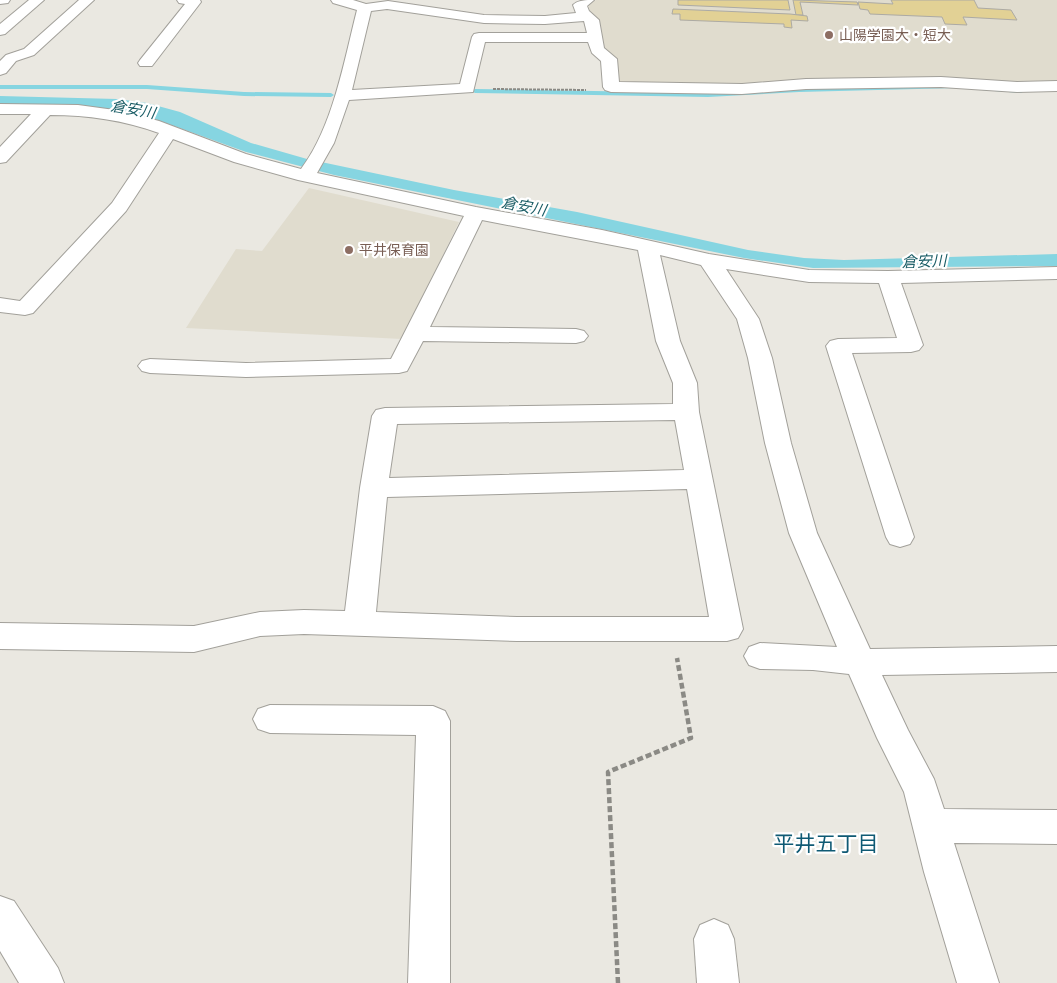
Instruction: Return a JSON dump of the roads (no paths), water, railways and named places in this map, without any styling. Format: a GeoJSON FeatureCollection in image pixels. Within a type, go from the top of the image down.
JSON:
{"type":"FeatureCollection","features":[{"type":"Feature","properties":{"kind":"street"},"geometry":{"type":"LineString","coordinates":[[0,31],[37,0]]}},
{"type":"Feature","properties":{"kind":"street"},"geometry":{"type":"LineString","coordinates":[[0,70],[11,58],[29,52],[87,0]]}},
{"type":"Feature","properties":{"kind":"street"},"geometry":{"type":"LineString","coordinates":[[146,63],[194,2],[184,0]]}},
{"type":"Feature","properties":{"kind":"street"},"geometry":{"type":"LineString","coordinates":[[338,0],[365,8],[391,2],[484,19],[545,20],[588,16]]}},
{"type":"Feature","properties":{"kind":"street"},"geometry":{"type":"LineString","coordinates":[[588,0],[580,5],[584,13],[592,20],[597,50],[609,59],[612,87],[742,89],[806,84],[941,82],[1017,87],[1057,86]]}},
{"type":"Feature","properties":{"kind":"street"},"geometry":{"type":"LineString","coordinates":[[312,169],[342,95],[365,8]]}},
{"type":"Feature","properties":{"kind":"street"},"geometry":{"type":"LineString","coordinates":[[342,95],[467,89],[478,37],[594,38]]}},
{"type":"Feature","properties":{"kind":"street"},"geometry":{"type":"LineString","coordinates":[[0,109],[78,110],[122,116],[169,131],[240,158],[312,169],[476,213],[708,260],[808,276],[888,278],[1057,273]]}},
{"type":"Feature","properties":{"kind":"street"},"geometry":{"type":"LineString","coordinates":[[0,158],[45,110]]}},
{"type":"Feature","properties":{"kind":"street"},"geometry":{"type":"LineString","coordinates":[[0,305],[25,308],[119,207],[169,131]]}},
{"type":"Feature","properties":{"kind":"street"},"geometry":{"type":"LineString","coordinates":[[150,366],[246,370],[399,366],[476,213]]}},
{"type":"Feature","properties":{"kind":"street"},"geometry":{"type":"LineString","coordinates":[[0,636],[194,639],[260,624],[359,623],[517,629],[727,629],[686,412],[685,383],[668,341],[648,247]]}},
{"type":"Feature","properties":{"kind":"street"},"geometry":{"type":"LineString","coordinates":[[708,260],[748,319],[760,358],[778,443],[803,533],[894,738],[921,790],[930,826],[978,983]]}},
{"type":"Feature","properties":{"kind":"street"},"geometry":{"type":"LineString","coordinates":[[888,278],[911,345],[838,346],[900,537]]}},
{"type":"Feature","properties":{"kind":"street"},"geometry":{"type":"LineString","coordinates":[[415,334],[576,336]]}},
{"type":"Feature","properties":{"kind":"street"},"geometry":{"type":"LineString","coordinates":[[359,623],[374,488],[385,416],[686,412]]}},
{"type":"Feature","properties":{"kind":"street"},"geometry":{"type":"LineString","coordinates":[[374,488],[698,479]]}},
{"type":"Feature","properties":{"kind":"street"},"geometry":{"type":"LineString","coordinates":[[760,656],[813,656],[860,662],[1057,658]]}},
{"type":"Feature","properties":{"kind":"street"},"geometry":{"type":"LineString","coordinates":[[270,719],[433,720],[429,983]]}},
{"type":"Feature","properties":{"kind":"street"},"geometry":{"type":"LineString","coordinates":[[930,826],[1057,827]]}},
{"type":"Feature","properties":{"kind":"street"},"geometry":{"type":"LineString","coordinates":[[0,915],[43,983]]}},
{"type":"Feature","properties":{"kind":"street"},"geometry":{"type":"LineString","coordinates":[[714,939],[718,983]]}},
{"type":"Feature","properties":{"kind":"water","name":"倉安川"},"geometry":{"type":"Polygon","coordinates":[[[0,96],[117,99],[147,103],[180,112],[251,143],[307,159],[454,190],[577,212],[748,250],[804,258],[844,260],[1057,254],[1057,266],[813,268],[744,258],[334,175],[246,152],[138,113],[69,106],[0,105],[0,96]]]}},
{"type":"Feature","properties":{"kind":"waterway"},"geometry":{"type":"LineString","coordinates":[[0,87],[147,87],[244,94],[331,95]]}},
{"type":"Feature","properties":{"kind":"waterway"},"geometry":{"type":"LineString","coordinates":[[475,91],[708,95],[799,90],[954,87]]}},
{"type":"Feature","properties":{"kind":"waterway"},"geometry":{"type":"LineString","coordinates":[[984,89],[1021,91]]}},
{"type":"Feature","properties":{"kind":"place","name":"山陽学園大・短大"},"geometry":{"type":"Point","coordinates":[829,35]}},
{"type":"Feature","properties":{"kind":"place","name":"平井保育園"},"geometry":{"type":"Point","coordinates":[349,250]}},
{"type":"Feature","properties":{"kind":"district","name":"平井五丁目"},"geometry":{"type":"Point","coordinates":[826,843]}}]}
